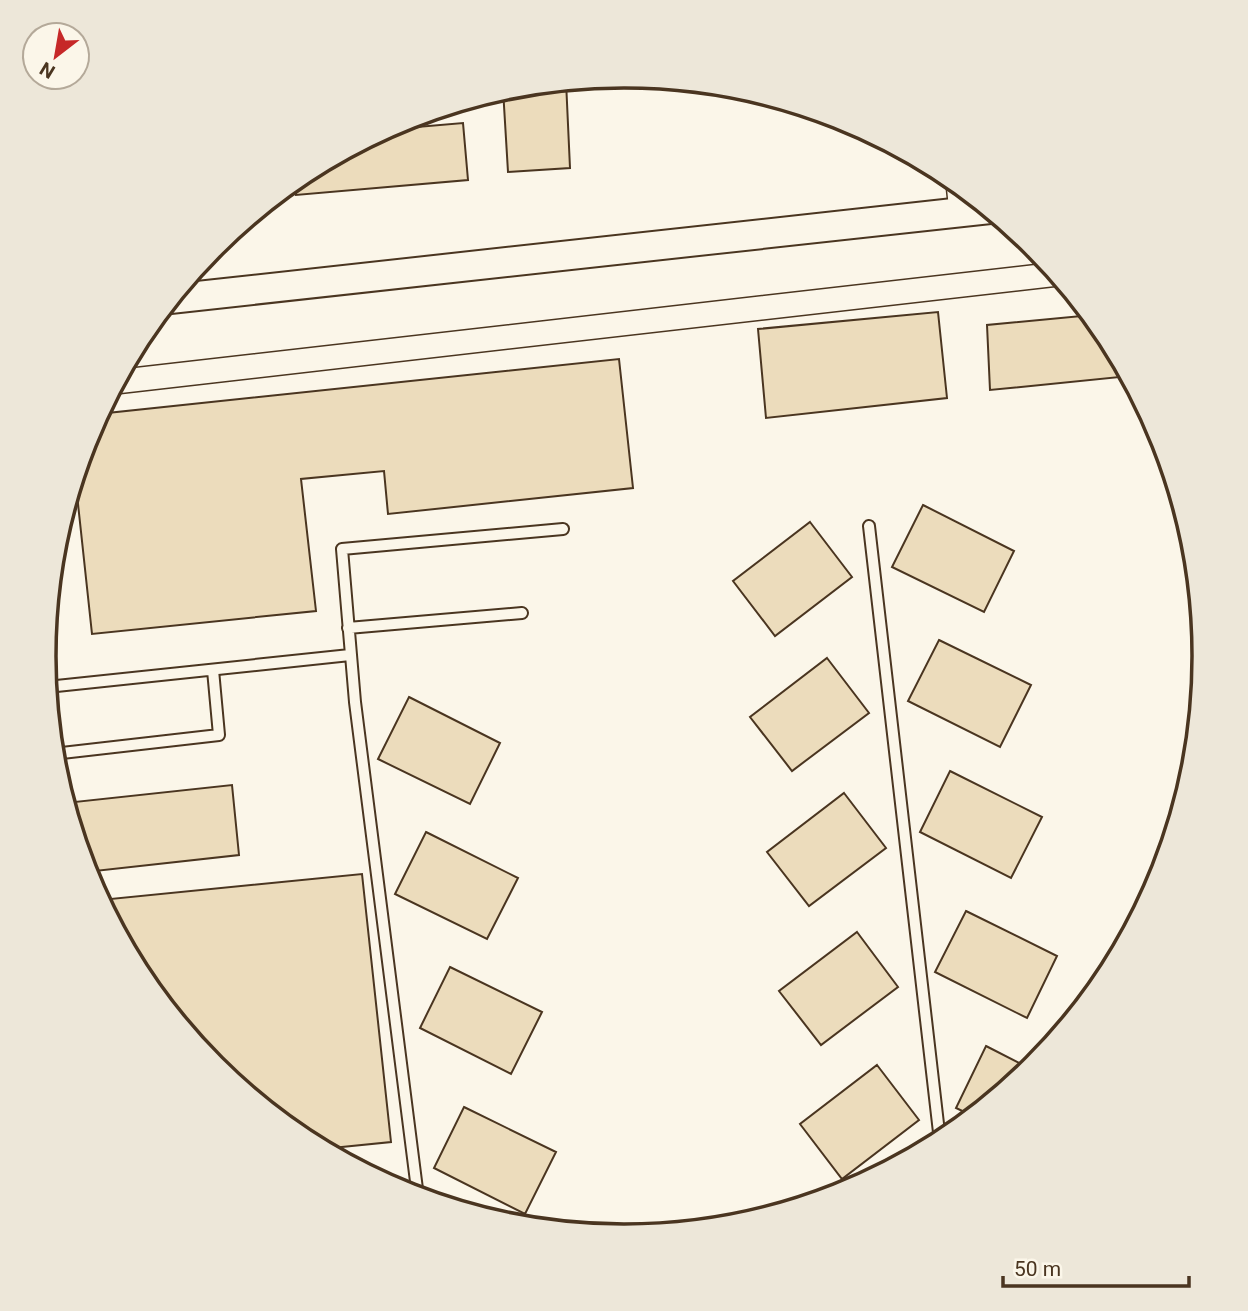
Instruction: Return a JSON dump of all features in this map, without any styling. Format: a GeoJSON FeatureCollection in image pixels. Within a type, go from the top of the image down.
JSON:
{"type":"FeatureCollection","features":[{"type":"Feature","properties":{"kind":"street"},"geometry":{"type":"LineString","coordinates":[[959,197],[961,212]]}},
{"type":"Feature","properties":{"kind":"street"},"geometry":{"type":"LineString","coordinates":[[183,298],[977,210]]}},
{"type":"Feature","properties":{"kind":"street"},"geometry":{"type":"LineString","coordinates":[[127,381],[1046,275]]}},
{"type":"Feature","properties":{"kind":"lane"},"geometry":{"type":"LineString","coordinates":[[869,526],[939,1129]]}},
{"type":"Feature","properties":{"kind":"lane"},"geometry":{"type":"LineString","coordinates":[[416,1184],[350,655],[342,549],[563,529]]}},
{"type":"Feature","properties":{"kind":"lane"},"geometry":{"type":"LineString","coordinates":[[348,628],[522,614]]}},
{"type":"Feature","properties":{"kind":"lane"},"geometry":{"type":"LineString","coordinates":[[57,686],[350,655]]}},
{"type":"Feature","properties":{"kind":"lane"},"geometry":{"type":"LineString","coordinates":[[65,753],[219,736],[213,670]]}},
{"type":"Feature","properties":{"kind":"building"},"geometry":{"type":"Polygon","coordinates":[[[566,91],[570,168],[508,172],[504,100],[566,91]]]}},
{"type":"Feature","properties":{"kind":"building"},"geometry":{"type":"Polygon","coordinates":[[[463,123],[468,180],[296,195],[296,192],[308,183],[340,164],[418,127],[463,123]]]}},
{"type":"Feature","properties":{"kind":"building"},"geometry":{"type":"Polygon","coordinates":[[[938,312],[947,398],[766,418],[758,329],[938,312]]]}},
{"type":"Feature","properties":{"kind":"building"},"geometry":{"type":"Polygon","coordinates":[[[1079,316],[1119,377],[990,390],[987,325],[1079,316]]]}},
{"type":"Feature","properties":{"kind":"building"},"geometry":{"type":"Polygon","coordinates":[[[619,359],[633,488],[388,514],[384,471],[301,479],[316,611],[92,634],[78,500],[111,413],[619,359]]]}},
{"type":"Feature","properties":{"kind":"building"},"geometry":{"type":"Polygon","coordinates":[[[923,505],[1014,551],[984,612],[892,567],[923,505]]]}},
{"type":"Feature","properties":{"kind":"building"},"geometry":{"type":"Polygon","coordinates":[[[810,522],[852,577],[775,636],[733,581],[810,522]]]}},
{"type":"Feature","properties":{"kind":"building"},"geometry":{"type":"Polygon","coordinates":[[[939,640],[1031,685],[1000,747],[908,701],[939,640]]]}},
{"type":"Feature","properties":{"kind":"building"},"geometry":{"type":"Polygon","coordinates":[[[827,658],[869,713],[792,771],[750,717],[827,658]]]}},
{"type":"Feature","properties":{"kind":"building"},"geometry":{"type":"Polygon","coordinates":[[[409,697],[500,743],[470,804],[378,759],[409,697]]]}},
{"type":"Feature","properties":{"kind":"building"},"geometry":{"type":"Polygon","coordinates":[[[950,771],[1042,817],[1011,878],[920,832],[950,771]]]}},
{"type":"Feature","properties":{"kind":"building"},"geometry":{"type":"Polygon","coordinates":[[[232,785],[239,855],[98,871],[75,802],[232,785]]]}},
{"type":"Feature","properties":{"kind":"building"},"geometry":{"type":"Polygon","coordinates":[[[844,793],[886,848],[809,906],[767,852],[844,793]]]}},
{"type":"Feature","properties":{"kind":"building"},"geometry":{"type":"Polygon","coordinates":[[[426,832],[518,878],[487,939],[395,894],[426,832]]]}},
{"type":"Feature","properties":{"kind":"building"},"geometry":{"type":"Polygon","coordinates":[[[362,874],[391,1142],[340,1147],[308,1128],[249,1083],[222,1057],[173,1001],[132,939],[111,899],[362,874]]]}},
{"type":"Feature","properties":{"kind":"building"},"geometry":{"type":"Polygon","coordinates":[[[966,911],[1057,956],[1027,1018],[935,972],[966,911]]]}},
{"type":"Feature","properties":{"kind":"building"},"geometry":{"type":"Polygon","coordinates":[[[857,932],[898,987],[821,1045],[779,991],[857,932]]]}},
{"type":"Feature","properties":{"kind":"building"},"geometry":{"type":"Polygon","coordinates":[[[450,967],[542,1012],[511,1074],[420,1028],[450,967]]]}},
{"type":"Feature","properties":{"kind":"building"},"geometry":{"type":"Polygon","coordinates":[[[986,1046],[1020,1063],[963,1111],[956,1108],[986,1046]]]}},
{"type":"Feature","properties":{"kind":"building"},"geometry":{"type":"Polygon","coordinates":[[[877,1065],[919,1120],[842,1179],[800,1124],[877,1065]]]}},
{"type":"Feature","properties":{"kind":"building"},"geometry":{"type":"Polygon","coordinates":[[[464,1107],[556,1152],[525,1214],[434,1168],[464,1107]]]}}]}
